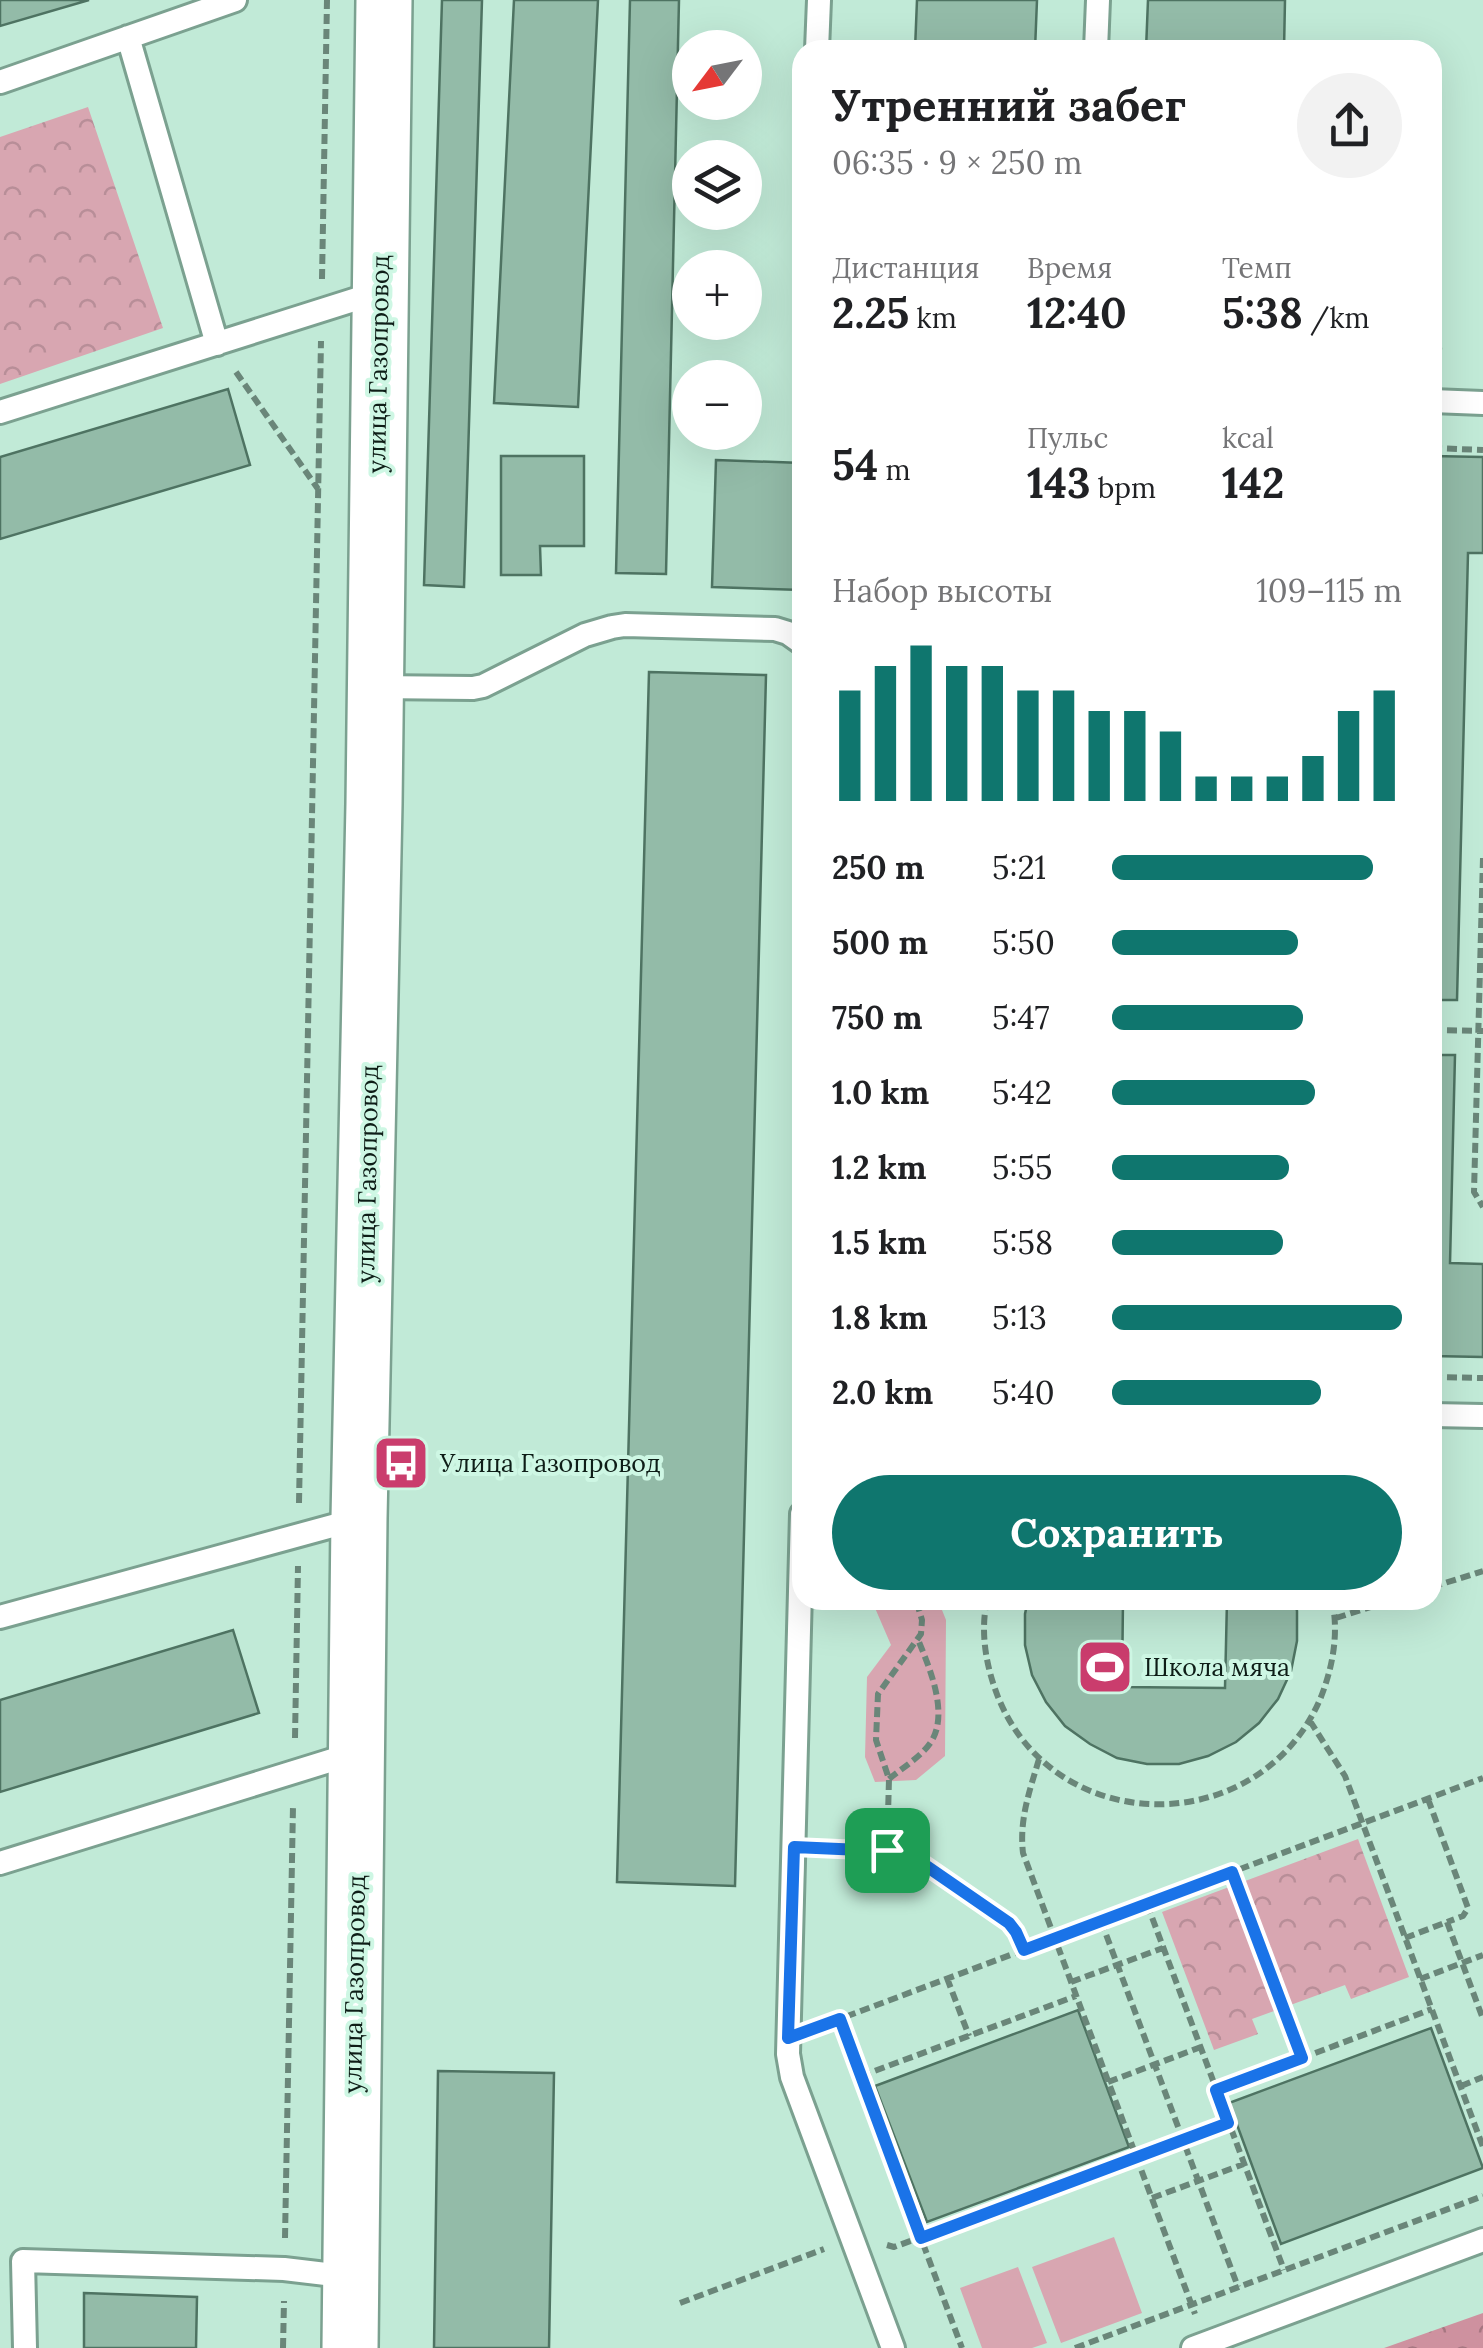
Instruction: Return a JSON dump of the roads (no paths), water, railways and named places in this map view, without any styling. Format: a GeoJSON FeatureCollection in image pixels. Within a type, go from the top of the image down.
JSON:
{"type":"FeatureCollection","features":[{"type":"Feature","properties":{"kind":"street","name":"улица Газопровод"},"geometry":{"type":"LineString","coordinates":[[350,2348],[359,1518],[384,0]]}},
{"type":"Feature","properties":{"kind":"lane"},"geometry":{"type":"LineString","coordinates":[[0,82],[235,0]]}},
{"type":"Feature","properties":{"kind":"lane"},"geometry":{"type":"LineString","coordinates":[[817,40],[819,0]]}},
{"type":"Feature","properties":{"kind":"lane"},"geometry":{"type":"LineString","coordinates":[[1096,40],[1098,0]]}},
{"type":"Feature","properties":{"kind":"lane"},"geometry":{"type":"LineString","coordinates":[[128,37],[217,344]]}},
{"type":"Feature","properties":{"kind":"lane"},"geometry":{"type":"LineString","coordinates":[[0,412],[379,292]]}},
{"type":"Feature","properties":{"kind":"lane"},"geometry":{"type":"LineString","coordinates":[[1442,401],[1483,403]]}},
{"type":"Feature","properties":{"kind":"lane"},"geometry":{"type":"LineString","coordinates":[[375,687],[483,686],[585,635],[625,625],[775,629],[792,637]]}},
{"type":"Feature","properties":{"kind":"lane"},"geometry":{"type":"LineString","coordinates":[[1442,1415],[1483,1416]]}},
{"type":"Feature","properties":{"kind":"lane"},"geometry":{"type":"LineString","coordinates":[[0,1617],[359,1518]]}},
{"type":"Feature","properties":{"kind":"lane"},"geometry":{"type":"LineString","coordinates":[[800,1610],[788,2054],[792,2078],[894,2348]]}},
{"type":"Feature","properties":{"kind":"lane"},"geometry":{"type":"LineString","coordinates":[[0,1863],[357,1752]]}},
{"type":"Feature","properties":{"kind":"lane"},"geometry":{"type":"LineString","coordinates":[[1199,2346],[1483,2240]]}},
{"type":"Feature","properties":{"kind":"lane"},"geometry":{"type":"LineString","coordinates":[[25,2348],[23,2261],[284,2269],[352,2277]]}},
{"type":"Feature","properties":{"kind":"place","name":"Улица Газопровод"},"geometry":{"type":"Point","coordinates":[401,1463]}},
{"type":"Feature","properties":{"kind":"place","name":"Школа мяча"},"geometry":{"type":"Point","coordinates":[1105,1667]}}]}
